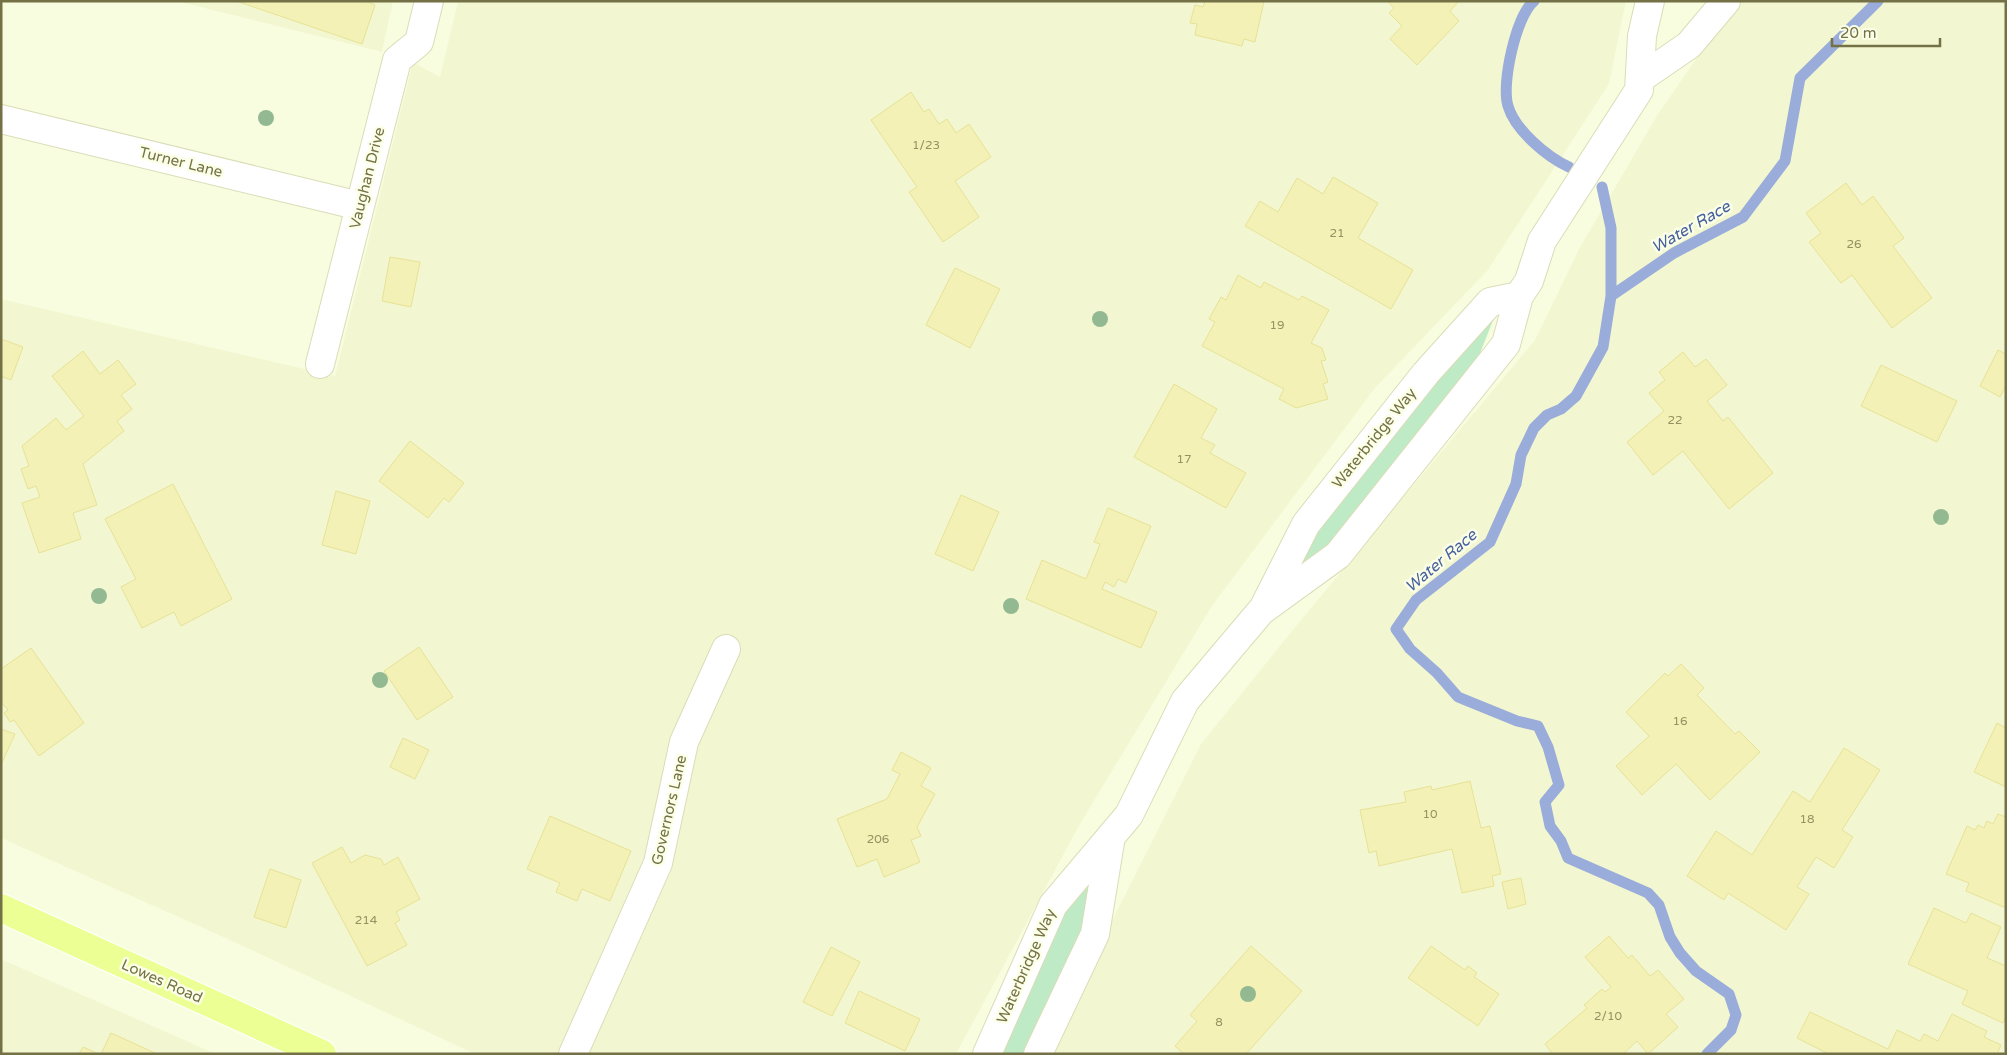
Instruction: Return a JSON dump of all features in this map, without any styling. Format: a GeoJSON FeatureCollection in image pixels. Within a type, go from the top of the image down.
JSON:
{"type":"FeatureCollection","features":[{"type":"Feature","properties":{"kind":"main road","name":"Lowes Road"},"geometry":{"type":"LineString","coordinates":[[1,908],[322,1054]]}},
{"type":"Feature","properties":{"kind":"street","name":"Vaughan Drive"},"geometry":{"type":"LineString","coordinates":[[320,364],[397,60],[418,42],[428,1]]}},
{"type":"Feature","properties":{"kind":"street","name":"Waterbridge Way"},"geometry":{"type":"LineString","coordinates":[[1261,611],[1338,555],[1506,344],[1519,296],[1530,281],[1542,241],[1638,90],[1641,78],[1642,36],[1650,1]]}},
{"type":"Feature","properties":{"kind":"street"},"geometry":{"type":"LineString","coordinates":[[1641,78],[1689,45],[1726,1]]}},
{"type":"Feature","properties":{"kind":"street","name":"Turner Lane"},"geometry":{"type":"LineString","coordinates":[[1,118],[360,206]]}},
{"type":"Feature","properties":{"kind":"street","name":"Waterbridge Way"},"geometry":{"type":"LineString","coordinates":[[987,1054],[1053,905],[1129,815],[1186,700],[1261,611],[1306,524],[1426,373],[1490,302],[1519,296]]}},
{"type":"Feature","properties":{"kind":"street","name":"Governors Lane"},"geometry":{"type":"LineString","coordinates":[[573,1054],[658,862],[684,742],[726,649]]}},
{"type":"Feature","properties":{"kind":"street"},"geometry":{"type":"LineString","coordinates":[[1038,1054],[1095,934],[1111,836]]}},
{"type":"Feature","properties":{"kind":"shaded area"},"geometry":{"type":"Polygon","coordinates":[[[176,1],[393,1],[382,52],[176,1]]]}},
{"type":"Feature","properties":{"kind":"shaded area"},"geometry":{"type":"Polygon","coordinates":[[[458,1],[1626,1],[1609,84],[1488,270],[1375,388],[1212,606],[1080,824],[956,1054],[475,1054],[221,936],[1,838],[1,299],[335,376],[413,62],[440,77],[458,1]]]}},
{"type":"Feature","properties":{"kind":"shaded area"},"geometry":{"type":"Polygon","coordinates":[[[1736,1],[2006,1],[2006,1054],[1045,1054],[1201,744],[1300,621],[1535,340],[1580,247],[1658,114],[1736,1]]]}},
{"type":"Feature","properties":{"kind":"shaded area"},"geometry":{"type":"Polygon","coordinates":[[[1496,313],[1461,401],[1336,557],[1259,614],[1304,526],[1496,313]]]}},
{"type":"Feature","properties":{"kind":"shaded area"},"geometry":{"type":"Polygon","coordinates":[[[1111,837],[1095,935],[1038,1054],[987,1054],[1052,907],[1111,837]]]}},
{"type":"Feature","properties":{"kind":"shaded area"},"geometry":{"type":"Polygon","coordinates":[[[1,959],[216,1054],[1,1054],[1,959]]]}},
{"type":"Feature","properties":{"kind":"building"},"geometry":{"type":"Polygon","coordinates":[[[236,1],[365,1],[375,5],[362,44],[236,1]]]}},
{"type":"Feature","properties":{"kind":"building"},"geometry":{"type":"Polygon","coordinates":[[[1205,1],[1264,1],[1255,42],[1244,39],[1242,46],[1195,35],[1197,24],[1190,23],[1195,5],[1203,7],[1205,1]]]}},
{"type":"Feature","properties":{"kind":"building"},"geometry":{"type":"Polygon","coordinates":[[[1387,1],[1459,1],[1450,11],[1459,21],[1417,65],[1390,39],[1402,26],[1389,13],[1394,8],[1387,1]]]}},
{"type":"Feature","properties":{"kind":"building"},"geometry":{"type":"Polygon","coordinates":[[[911,92],[924,112],[929,109],[939,124],[947,119],[956,133],[969,124],[991,157],[955,181],[979,217],[943,242],[909,192],[917,187],[871,120],[911,92]]]}},
{"type":"Feature","properties":{"kind":"building"},"geometry":{"type":"Polygon","coordinates":[[[1333,177],[1378,203],[1358,238],[1413,270],[1391,309],[1245,226],[1260,201],[1278,212],[1297,178],[1323,194],[1333,177]]]}},
{"type":"Feature","properties":{"kind":"building"},"geometry":{"type":"Polygon","coordinates":[[[1846,183],[1862,205],[1873,196],[1904,238],[1893,246],[1932,298],[1892,328],[1852,275],[1841,283],[1809,242],[1821,233],[1806,213],[1846,183]]]}},
{"type":"Feature","properties":{"kind":"building"},"geometry":{"type":"Polygon","coordinates":[[[390,257],[420,262],[411,307],[382,301],[390,257]]]}},
{"type":"Feature","properties":{"kind":"building"},"geometry":{"type":"Polygon","coordinates":[[[955,268],[1000,289],[970,348],[926,325],[955,268]]]}},
{"type":"Feature","properties":{"kind":"building"},"geometry":{"type":"Polygon","coordinates":[[[1238,275],[1261,288],[1264,282],[1299,300],[1302,296],[1329,310],[1311,343],[1322,348],[1326,360],[1321,361],[1328,382],[1323,384],[1328,399],[1296,408],[1279,399],[1284,389],[1202,346],[1215,322],[1209,319],[1221,297],[1226,300],[1238,275]]]}},
{"type":"Feature","properties":{"kind":"building"},"geometry":{"type":"Polygon","coordinates":[[[1,339],[23,347],[11,380],[1,376],[1,339]]]}},
{"type":"Feature","properties":{"kind":"building"},"geometry":{"type":"Polygon","coordinates":[[[1998,350],[2006,354],[2006,385],[2000,397],[1980,386],[1998,350]]]}},
{"type":"Feature","properties":{"kind":"building"},"geometry":{"type":"Polygon","coordinates":[[[83,351],[100,374],[118,360],[136,384],[121,395],[132,409],[117,421],[124,431],[83,464],[97,505],[73,513],[81,539],[39,553],[22,503],[40,497],[36,486],[28,489],[21,469],[29,466],[22,446],[56,418],[66,430],[84,416],[52,376],[83,351]]]}},
{"type":"Feature","properties":{"kind":"building"},"geometry":{"type":"Polygon","coordinates":[[[1683,352],[1695,367],[1706,359],[1727,385],[1707,401],[1723,421],[1728,417],[1773,473],[1729,509],[1683,451],[1653,475],[1627,442],[1664,411],[1649,393],[1665,380],[1659,372],[1683,352]]]}},
{"type":"Feature","properties":{"kind":"building"},"geometry":{"type":"Polygon","coordinates":[[[1881,365],[1957,401],[1937,442],[1861,406],[1881,365]]]}},
{"type":"Feature","properties":{"kind":"building"},"geometry":{"type":"Polygon","coordinates":[[[1174,384],[1217,409],[1201,438],[1215,445],[1210,453],[1246,473],[1226,508],[1134,457],[1174,384]]]}},
{"type":"Feature","properties":{"kind":"building"},"geometry":{"type":"Polygon","coordinates":[[[410,441],[464,483],[449,502],[444,498],[428,518],[379,481],[410,441]]]}},
{"type":"Feature","properties":{"kind":"building"},"geometry":{"type":"Polygon","coordinates":[[[173,484],[232,599],[181,626],[174,612],[142,628],[121,587],[136,579],[105,519],[173,484]]]}},
{"type":"Feature","properties":{"kind":"building"},"geometry":{"type":"Polygon","coordinates":[[[336,491],[370,501],[356,554],[322,545],[336,491]]]}},
{"type":"Feature","properties":{"kind":"building"},"geometry":{"type":"Polygon","coordinates":[[[961,495],[999,512],[973,571],[935,554],[961,495]]]}},
{"type":"Feature","properties":{"kind":"building"},"geometry":{"type":"Polygon","coordinates":[[[1108,508],[1151,526],[1126,583],[1118,579],[1114,587],[1105,582],[1102,589],[1157,612],[1141,648],[1026,599],[1042,560],[1086,579],[1100,544],[1094,542],[1108,508]]]}},
{"type":"Feature","properties":{"kind":"building"},"geometry":{"type":"Polygon","coordinates":[[[419,647],[453,697],[417,720],[384,671],[419,647]]]}},
{"type":"Feature","properties":{"kind":"building"},"geometry":{"type":"Polygon","coordinates":[[[31,648],[84,723],[39,756],[14,720],[10,722],[4,713],[8,710],[1,702],[1,669],[31,648]]]}},
{"type":"Feature","properties":{"kind":"building"},"geometry":{"type":"Polygon","coordinates":[[[1681,664],[1704,688],[1697,695],[1735,734],[1739,731],[1760,752],[1710,800],[1676,764],[1642,795],[1616,766],[1649,736],[1626,712],[1665,673],[1668,676],[1681,664]]]}},
{"type":"Feature","properties":{"kind":"building"},"geometry":{"type":"Polygon","coordinates":[[[1997,723],[2006,728],[2006,787],[1974,772],[1997,723]]]}},
{"type":"Feature","properties":{"kind":"building"},"geometry":{"type":"Polygon","coordinates":[[[1,729],[15,734],[1,765],[1,729]]]}},
{"type":"Feature","properties":{"kind":"building"},"geometry":{"type":"Polygon","coordinates":[[[403,738],[429,750],[415,779],[390,767],[403,738]]]}},
{"type":"Feature","properties":{"kind":"building"},"geometry":{"type":"Polygon","coordinates":[[[1844,748],[1880,770],[1842,830],[1853,837],[1834,868],[1816,857],[1797,887],[1809,894],[1786,930],[1728,893],[1724,900],[1687,876],[1716,831],[1752,855],[1793,791],[1810,802],[1844,748]]]}},
{"type":"Feature","properties":{"kind":"building"},"geometry":{"type":"Polygon","coordinates":[[[901,752],[931,768],[921,786],[935,794],[917,827],[921,836],[911,840],[920,862],[884,877],[877,859],[857,867],[837,819],[887,799],[900,774],[892,770],[901,752]]]}},
{"type":"Feature","properties":{"kind":"building"},"geometry":{"type":"Polygon","coordinates":[[[1470,781],[1481,828],[1490,826],[1501,874],[1492,876],[1494,886],[1462,893],[1452,849],[1379,866],[1376,851],[1369,853],[1360,810],[1406,802],[1404,792],[1431,786],[1432,790],[1470,781]]]}},
{"type":"Feature","properties":{"kind":"building"},"geometry":{"type":"Polygon","coordinates":[[[1998,814],[2006,817],[2006,908],[1966,891],[1969,883],[1946,874],[1967,826],[1975,830],[1978,825],[1984,828],[1987,821],[1993,824],[1998,814]]]}},
{"type":"Feature","properties":{"kind":"building"},"geometry":{"type":"Polygon","coordinates":[[[550,816],[631,851],[610,901],[582,889],[577,901],[556,892],[560,883],[527,869],[550,816]]]}},
{"type":"Feature","properties":{"kind":"building"},"geometry":{"type":"Polygon","coordinates":[[[342,847],[351,863],[365,855],[381,859],[384,865],[398,857],[420,899],[396,912],[400,920],[395,923],[407,945],[367,966],[312,863],[342,847]]]}},
{"type":"Feature","properties":{"kind":"building"},"geometry":{"type":"Polygon","coordinates":[[[270,869],[301,880],[286,928],[254,917],[270,869]]]}},
{"type":"Feature","properties":{"kind":"building"},"geometry":{"type":"Polygon","coordinates":[[[1521,878],[1526,904],[1508,909],[1502,882],[1521,878]]]}},
{"type":"Feature","properties":{"kind":"building"},"geometry":{"type":"Polygon","coordinates":[[[1934,908],[1966,923],[1971,913],[2001,927],[1987,958],[2006,966],[2006,1017],[2003,1023],[1962,1004],[1968,991],[1908,964],[1934,908]]]}},
{"type":"Feature","properties":{"kind":"building"},"geometry":{"type":"Polygon","coordinates":[[[1609,936],[1628,958],[1632,955],[1650,976],[1658,970],[1684,999],[1666,1014],[1678,1027],[1648,1054],[1637,1041],[1623,1054],[1553,1054],[1545,1044],[1587,1008],[1584,1005],[1602,989],[1605,992],[1611,987],[1585,957],[1609,936]]]}},
{"type":"Feature","properties":{"kind":"building"},"geometry":{"type":"Polygon","coordinates":[[[1251,946],[1302,991],[1246,1054],[1184,1054],[1175,1046],[1197,1021],[1190,1015],[1251,946]]]}},
{"type":"Feature","properties":{"kind":"building"},"geometry":{"type":"Polygon","coordinates":[[[1431,946],[1465,970],[1468,966],[1477,973],[1474,977],[1499,994],[1478,1026],[1408,978],[1431,946]]]}},
{"type":"Feature","properties":{"kind":"building"},"geometry":{"type":"Polygon","coordinates":[[[831,947],[860,962],[832,1016],[803,1002],[831,947]]]}},
{"type":"Feature","properties":{"kind":"building"},"geometry":{"type":"Polygon","coordinates":[[[859,991],[920,1019],[905,1051],[845,1023],[859,991]]]}},
{"type":"Feature","properties":{"kind":"building"},"geometry":{"type":"Polygon","coordinates":[[[1810,1012],[1888,1049],[1897,1030],[1920,1041],[1924,1034],[1938,1041],[1952,1014],[1987,1031],[1984,1037],[2001,1045],[1997,1054],[1829,1054],[1797,1038],[1810,1012]]]}},
{"type":"Feature","properties":{"kind":"building"},"geometry":{"type":"Polygon","coordinates":[[[111,1033],[155,1053],[155,1054],[101,1054],[111,1033]]]}},
{"type":"Feature","properties":{"kind":"building"},"geometry":{"type":"Polygon","coordinates":[[[83,1047],[99,1054],[79,1054],[83,1047]]]}},
{"type":"Feature","properties":{"kind":"waterway","name":"Water Race"},"geometry":{"type":"LineString","coordinates":[[1534,1],[1527,9],[1521,21],[1508,67],[1506,96],[1508,106],[1517,124],[1533,142],[1551,157],[1569,167]]}},
{"type":"Feature","properties":{"kind":"waterway","name":"Water Race"},"geometry":{"type":"LineString","coordinates":[[1611,296],[1674,253],[1743,217],[1785,161],[1800,78],[1878,1]]}},
{"type":"Feature","properties":{"kind":"waterway","name":"Water Race"},"geometry":{"type":"LineString","coordinates":[[1602,187],[1611,228],[1611,296],[1603,347],[1576,396],[1561,409],[1547,415],[1534,428],[1521,455],[1516,484],[1490,542],[1416,600],[1396,629],[1410,649],[1437,673],[1458,697],[1517,721],[1538,726],[1548,747],[1559,785],[1545,802],[1550,826],[1561,841],[1568,858],[1648,893],[1659,905],[1670,937],[1680,953],[1696,971],[1729,994],[1736,1015],[1731,1030],[1707,1054]]}}]}
